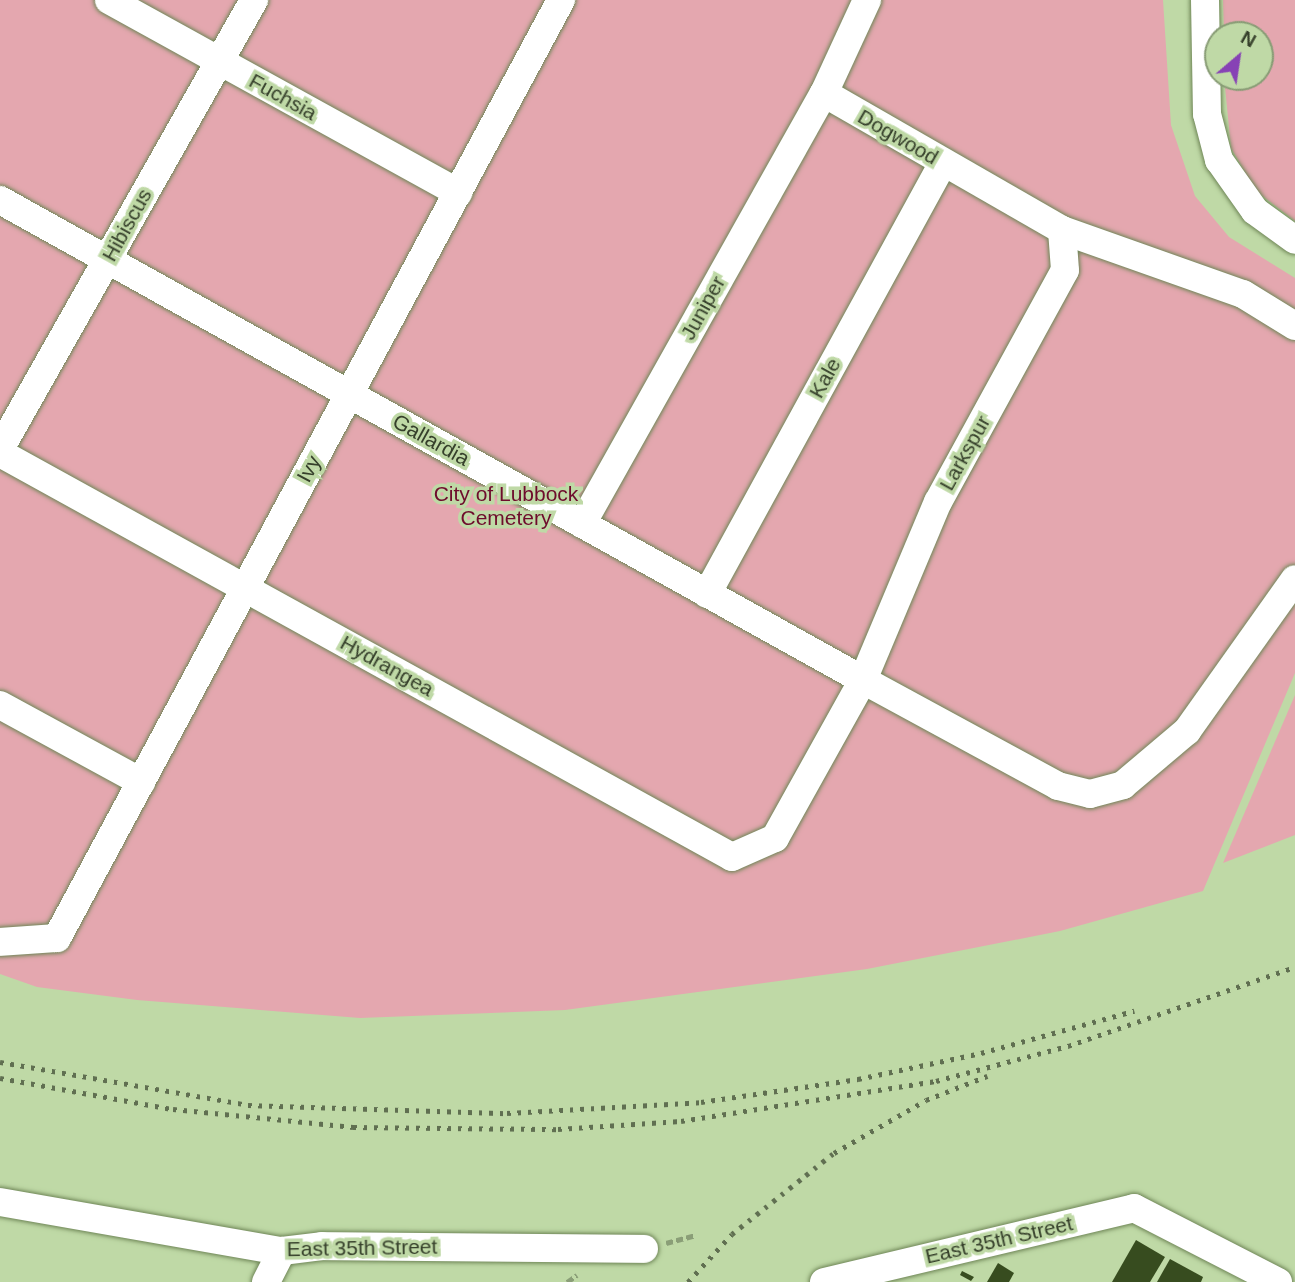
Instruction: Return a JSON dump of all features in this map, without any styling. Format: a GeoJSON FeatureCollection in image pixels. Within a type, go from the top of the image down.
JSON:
{"type":"FeatureCollection","features":[{"type":"Feature","properties":{"kind":"street","name":"Fuchsia"},"geometry":{"type":"LineString","coordinates":[[108,0],[458,193]]}},
{"type":"Feature","properties":{"kind":"street","name":"Hibiscus"},"geometry":{"type":"LineString","coordinates":[[0,451],[254,0]]}},
{"type":"Feature","properties":{"kind":"street","name":"Ivy"},"geometry":{"type":"LineString","coordinates":[[0,942],[57,938],[561,0]]}},
{"type":"Feature","properties":{"kind":"street"},"geometry":{"type":"LineString","coordinates":[[824,93],[867,0]]}},
{"type":"Feature","properties":{"kind":"street"},"geometry":{"type":"LineString","coordinates":[[1205,0],[1207,114],[1219,160],[1255,211],[1295,240]]}},
{"type":"Feature","properties":{"kind":"street","name":"Dogwood"},"geometry":{"type":"LineString","coordinates":[[824,93],[1062,230],[1243,294],[1295,326]]}},
{"type":"Feature","properties":{"kind":"street","name":"Juniper"},"geometry":{"type":"LineString","coordinates":[[582,524],[824,93]]}},
{"type":"Feature","properties":{"kind":"street","name":"Kale"},"geometry":{"type":"LineString","coordinates":[[707,594],[943,163]]}},
{"type":"Feature","properties":{"kind":"street","name":"Gallardia"},"geometry":{"type":"LineString","coordinates":[[0,200],[707,594],[1058,786],[1090,794],[1123,785],[1186,731],[1295,579]]}},
{"type":"Feature","properties":{"kind":"street","name":"Larkspur"},"geometry":{"type":"LineString","coordinates":[[863,680],[938,502],[1065,270],[1062,230]]}},
{"type":"Feature","properties":{"kind":"street","name":"Hydrangea"},"geometry":{"type":"LineString","coordinates":[[0,451],[732,857],[775,838],[863,680]]}},
{"type":"Feature","properties":{"kind":"street"},"geometry":{"type":"LineString","coordinates":[[0,705],[141,782]]}},
{"type":"Feature","properties":{"kind":"street","name":"East 35th Street"},"geometry":{"type":"LineString","coordinates":[[0,1202],[282,1251],[322,1246],[644,1249]]}},
{"type":"Feature","properties":{"kind":"street","name":"East 35th Street"},"geometry":{"type":"LineString","coordinates":[[824,1282],[1134,1208],[1278,1282]]}},
{"type":"Feature","properties":{"kind":"street"},"geometry":{"type":"LineString","coordinates":[[266,1282],[282,1251]]}},
{"type":"Feature","properties":{"kind":"green space","name":"City of Lubbock Cemetery"},"geometry":{"type":"Polygon","coordinates":[[[0,0],[1163,0],[1171,125],[1195,196],[1229,237],[1295,278],[1295,673],[1203,891],[1060,931],[867,969],[565,1010],[360,1018],[137,1000],[37,987],[0,974],[0,0]]]}},
{"type":"Feature","properties":{"kind":"green space"},"geometry":{"type":"Polygon","coordinates":[[[1223,0],[1295,0],[1295,221],[1256,191],[1231,148],[1225,91],[1274,91],[1274,21],[1224,21],[1223,0]]]}},
{"type":"Feature","properties":{"kind":"green space"},"geometry":{"type":"Polygon","coordinates":[[[1295,695],[1295,835],[1223,863],[1295,695]]]}},
{"type":"Feature","properties":{"kind":"building"},"geometry":{"type":"Polygon","coordinates":[[[1136,1240],[1165,1257],[1150,1282],[1112,1282],[1136,1240]]]}},
{"type":"Feature","properties":{"kind":"building"},"geometry":{"type":"Polygon","coordinates":[[[1170,1259],[1203,1277],[1201,1282],[1157,1282],[1170,1259]]]}},
{"type":"Feature","properties":{"kind":"building"},"geometry":{"type":"Polygon","coordinates":[[[998,1263],[1014,1273],[1009,1282],[987,1282],[998,1263]]]}},
{"type":"Feature","properties":{"kind":"building"},"geometry":{"type":"Polygon","coordinates":[[[962,1271],[974,1277],[971,1281],[960,1275],[962,1271]]]}},
{"type":"Feature","properties":{"kind":"railway"},"geometry":{"type":"LineString","coordinates":[[0,1078],[173,1109],[353,1127],[558,1129],[681,1121],[936,1081],[1068,1046],[1295,967]]}},
{"type":"Feature","properties":{"kind":"railway"},"geometry":{"type":"LineString","coordinates":[[0,1062],[248,1105],[507,1113],[701,1102],[858,1079],[981,1053],[1134,1011]]}},
{"type":"Feature","properties":{"kind":"railway"},"geometry":{"type":"LineString","coordinates":[[688,1282],[732,1234],[834,1153],[926,1100],[987,1076]]}}]}
